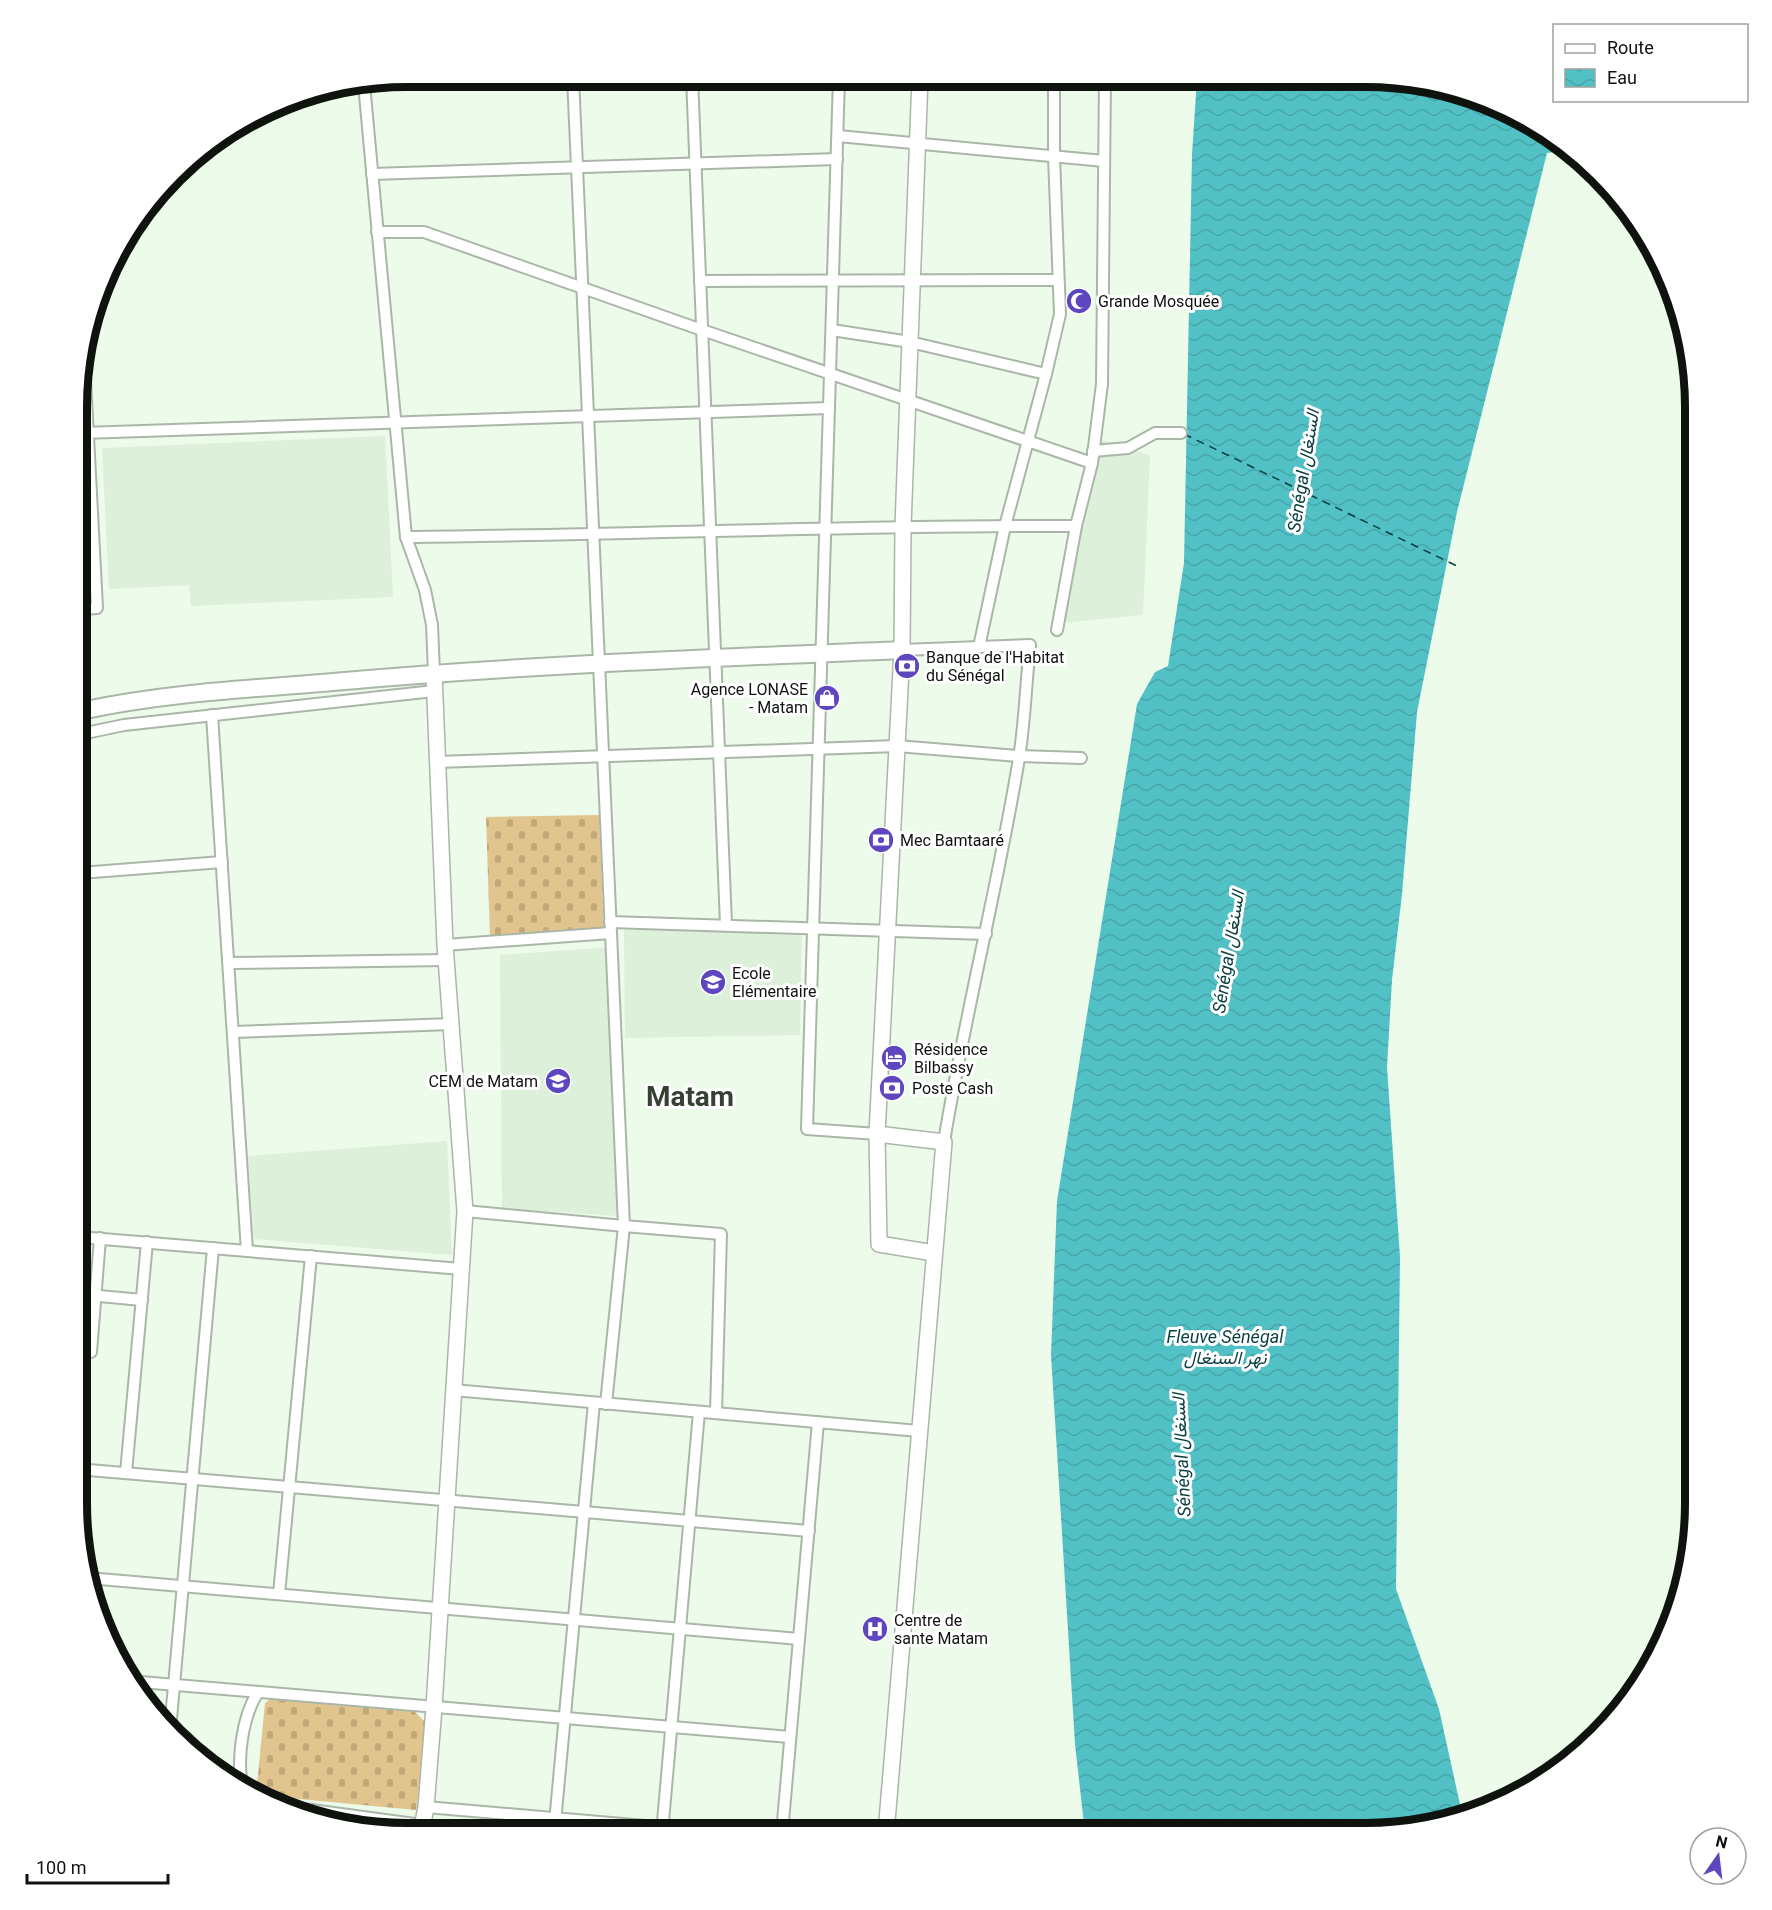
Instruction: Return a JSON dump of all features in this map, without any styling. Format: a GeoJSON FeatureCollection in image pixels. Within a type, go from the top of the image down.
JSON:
{"type":"FeatureCollection","features":[{"type":"Feature","properties":{"kind":"main road"},"geometry":{"type":"LineString","coordinates":[[920,87],[903,526],[902,650],[877,1134],[879,1244],[934,1253]]}},
{"type":"Feature","properties":{"kind":"main road"},"geometry":{"type":"LineString","coordinates":[[87,710],[192,693],[434,673],[902,650]]}},
{"type":"Feature","properties":{"kind":"main road"},"geometry":{"type":"LineString","coordinates":[[423,1823],[434,1707],[465,1210],[446,952],[434,673]]}},
{"type":"Feature","properties":{"kind":"main road"},"geometry":{"type":"LineString","coordinates":[[877,1134],[944,1142],[887,1823]]}},
{"type":"Feature","properties":{"kind":"street"},"geometry":{"type":"LineString","coordinates":[[573,87],[624,1226],[606,1404]]}},
{"type":"Feature","properties":{"kind":"street"},"geometry":{"type":"LineString","coordinates":[[692,87],[726,926]]}},
{"type":"Feature","properties":{"kind":"street"},"geometry":{"type":"LineString","coordinates":[[839,87],[807,1129],[877,1134]]}},
{"type":"Feature","properties":{"kind":"street"},"geometry":{"type":"LineString","coordinates":[[979,647],[1005,526],[1060,314],[1054,156],[1054,87]]}},
{"type":"Feature","properties":{"kind":"street"},"geometry":{"type":"LineString","coordinates":[[1058,630],[1076,526],[1092,463],[1102,384],[1105,87]]}},
{"type":"Feature","properties":{"kind":"street"},"geometry":{"type":"LineString","coordinates":[[365,90],[406,537],[425,590],[432,625],[434,673]]}},
{"type":"Feature","properties":{"kind":"street"},"geometry":{"type":"LineString","coordinates":[[838,136],[1104,161]]}},
{"type":"Feature","properties":{"kind":"street"},"geometry":{"type":"LineString","coordinates":[[372,174],[837,159]]}},
{"type":"Feature","properties":{"kind":"street"},"geometry":{"type":"LineString","coordinates":[[377,232],[423,232],[1092,463]]}},
{"type":"Feature","properties":{"kind":"street"},"geometry":{"type":"LineString","coordinates":[[700,281],[1058,280]]}},
{"type":"Feature","properties":{"kind":"street"},"geometry":{"type":"LineString","coordinates":[[832,330],[910,342],[1046,374]]}},
{"type":"Feature","properties":{"kind":"street"},"geometry":{"type":"LineString","coordinates":[[87,433],[829,408]]}},
{"type":"Feature","properties":{"kind":"street"},"geometry":{"type":"LineString","coordinates":[[1093,451],[1128,448],[1155,433],[1181,433]]}},
{"type":"Feature","properties":{"kind":"street"},"geometry":{"type":"LineString","coordinates":[[87,462],[97,608],[87,609]]}},
{"type":"Feature","properties":{"kind":"street"},"geometry":{"type":"LineString","coordinates":[[406,537],[593,535],[903,526],[1076,526]]}},
{"type":"Feature","properties":{"kind":"street"},"geometry":{"type":"LineString","coordinates":[[902,650],[1030,645],[1019,756],[986,934],[954,1078],[944,1142]]}},
{"type":"Feature","properties":{"kind":"street"},"geometry":{"type":"LineString","coordinates":[[87,733],[124,725],[434,691]]}},
{"type":"Feature","properties":{"kind":"street"},"geometry":{"type":"LineString","coordinates":[[122,703],[124,725]]}},
{"type":"Feature","properties":{"kind":"street"},"geometry":{"type":"LineString","coordinates":[[212,715],[247,1251]]}},
{"type":"Feature","properties":{"kind":"street"},"geometry":{"type":"LineString","coordinates":[[437,762],[897,746],[1019,756],[1081,758]]}},
{"type":"Feature","properties":{"kind":"street"},"geometry":{"type":"LineString","coordinates":[[87,872],[222,862]]}},
{"type":"Feature","properties":{"kind":"street"},"geometry":{"type":"LineString","coordinates":[[229,963],[446,952],[610,928],[726,926],[986,934]]}},
{"type":"Feature","properties":{"kind":"street"},"geometry":{"type":"LineString","coordinates":[[233,1032],[451,1024]]}},
{"type":"Feature","properties":{"kind":"street"},"geometry":{"type":"LineString","coordinates":[[465,1210],[722,1234],[716,1413]]}},
{"type":"Feature","properties":{"kind":"street"},"geometry":{"type":"LineString","coordinates":[[87,1238],[461,1269]]}},
{"type":"Feature","properties":{"kind":"street"},"geometry":{"type":"LineString","coordinates":[[91,1352],[100,1239]]}},
{"type":"Feature","properties":{"kind":"street"},"geometry":{"type":"LineString","coordinates":[[126,1473],[147,1242]]}},
{"type":"Feature","properties":{"kind":"street"},"geometry":{"type":"LineString","coordinates":[[171,1719],[213,1248]]}},
{"type":"Feature","properties":{"kind":"street"},"geometry":{"type":"LineString","coordinates":[[279,1594],[311,1256]]}},
{"type":"Feature","properties":{"kind":"street"},"geometry":{"type":"LineString","coordinates":[[87,1294],[142,1300]]}},
{"type":"Feature","properties":{"kind":"street"},"geometry":{"type":"LineString","coordinates":[[453,1390],[920,1431]]}},
{"type":"Feature","properties":{"kind":"street"},"geometry":{"type":"LineString","coordinates":[[555,1823],[594,1403]]}},
{"type":"Feature","properties":{"kind":"street"},"geometry":{"type":"LineString","coordinates":[[663,1823],[699,1412]]}},
{"type":"Feature","properties":{"kind":"street"},"geometry":{"type":"LineString","coordinates":[[783,1823],[819,1422]]}},
{"type":"Feature","properties":{"kind":"street"},"geometry":{"type":"LineString","coordinates":[[87,1470],[809,1531]]}},
{"type":"Feature","properties":{"kind":"street"},"geometry":{"type":"LineString","coordinates":[[96,1579],[799,1639]]}},
{"type":"Feature","properties":{"kind":"street"},"geometry":{"type":"LineString","coordinates":[[142,1682],[790,1737]]}},
{"type":"Feature","properties":{"kind":"street"},"geometry":{"type":"LineString","coordinates":[[241,1776],[239,1764],[246,1719],[251,1703],[258,1692]]}},
{"type":"Feature","properties":{"kind":"street"},"geometry":{"type":"LineString","coordinates":[[426,1807],[600,1823]]}},
{"type":"Feature","properties":{"kind":"street"},"geometry":{"type":"LineString","coordinates":[[334,1815],[370,1821]]}},
{"type":"Feature","properties":{"kind":"shaded area"},"geometry":{"type":"Polygon","coordinates":[[[385,436],[393,597],[191,606],[189,585],[109,589],[102,448],[385,436]]]}},
{"type":"Feature","properties":{"kind":"shaded area"},"geometry":{"type":"Polygon","coordinates":[[[1099,439],[1150,455],[1143,615],[1061,623],[1099,439]]]}},
{"type":"Feature","properties":{"kind":"shaded area","name":"Ecole Elémentaire"},"geometry":{"type":"Polygon","coordinates":[[[624,930],[802,930],[800,1035],[625,1038],[624,930]]]}},
{"type":"Feature","properties":{"kind":"shaded area","name":"CEM de Matam"},"geometry":{"type":"Polygon","coordinates":[[[612,947],[617,1216],[502,1208],[500,955],[612,947]]]}},
{"type":"Feature","properties":{"kind":"shaded area"},"geometry":{"type":"Polygon","coordinates":[[[447,1141],[452,1255],[254,1239],[248,1156],[447,1141]]]}},
{"type":"Feature","properties":{"kind":"green space"},"geometry":{"type":"Polygon","coordinates":[[[599,815],[604,930],[490,938],[486,817],[599,815]]]}},
{"type":"Feature","properties":{"kind":"green space"},"geometry":{"type":"Polygon","coordinates":[[[272,1698],[414,1711],[428,1725],[416,1810],[280,1797],[257,1786],[265,1703],[272,1698]]]}},
{"type":"Feature","properties":{"kind":"water","name":"Fleuve Sénégal نهر السنغال"},"geometry":{"type":"Polygon","coordinates":[[[1196,87],[1365,87],[1428,93],[1488,111],[1525,130],[1558,152],[1547,153],[1457,512],[1417,712],[1402,894],[1392,980],[1387,1067],[1400,1257],[1396,1589],[1439,1709],[1461,1808],[1407,1820],[1365,1823],[1084,1823],[1075,1744],[1051,1355],[1057,1201],[1137,704],[1155,672],[1168,666],[1184,563],[1192,154],[1196,87]]]}},
{"type":"Feature","properties":{"kind":"ferry route"},"geometry":{"type":"LineString","coordinates":[[1184,434],[1459,567]]}},
{"type":"Feature","properties":{"kind":"place","name":"Grande Mosquée"},"geometry":{"type":"Point","coordinates":[1079,301]}},
{"type":"Feature","properties":{"kind":"place","name":"Banque de l'Habitat du Sénégal"},"geometry":{"type":"Point","coordinates":[907,666]}},
{"type":"Feature","properties":{"kind":"place","name":"Agence LONASE - Matam"},"geometry":{"type":"Point","coordinates":[827,698]}},
{"type":"Feature","properties":{"kind":"place","name":"Mec Bamtaaré"},"geometry":{"type":"Point","coordinates":[881,840]}},
{"type":"Feature","properties":{"kind":"place","name":"Ecole Elémentaire"},"geometry":{"type":"Point","coordinates":[713,982]}},
{"type":"Feature","properties":{"kind":"place","name":"Résidence Bilbassy"},"geometry":{"type":"Point","coordinates":[894,1058]}},
{"type":"Feature","properties":{"kind":"place","name":"CEM de Matam"},"geometry":{"type":"Point","coordinates":[558,1081]}},
{"type":"Feature","properties":{"kind":"place","name":"Poste Cash"},"geometry":{"type":"Point","coordinates":[892,1088]}},
{"type":"Feature","properties":{"kind":"place","name":"Centre de sante Matam"},"geometry":{"type":"Point","coordinates":[875,1629]}},
{"type":"Feature","properties":{"kind":"district","name":"Matam"},"geometry":{"type":"Point","coordinates":[690,1096]}},
{"type":"Feature","properties":{"kind":"water label","name":"Sénégal السنغال"},"geometry":{"type":"Point","coordinates":[1303,471]}},
{"type":"Feature","properties":{"kind":"water label","name":"Sénégal السنغال"},"geometry":{"type":"Point","coordinates":[1228,952]}},
{"type":"Feature","properties":{"kind":"water label","name":"Sénégal السنغال"},"geometry":{"type":"Point","coordinates":[1181,1455]}}]}
